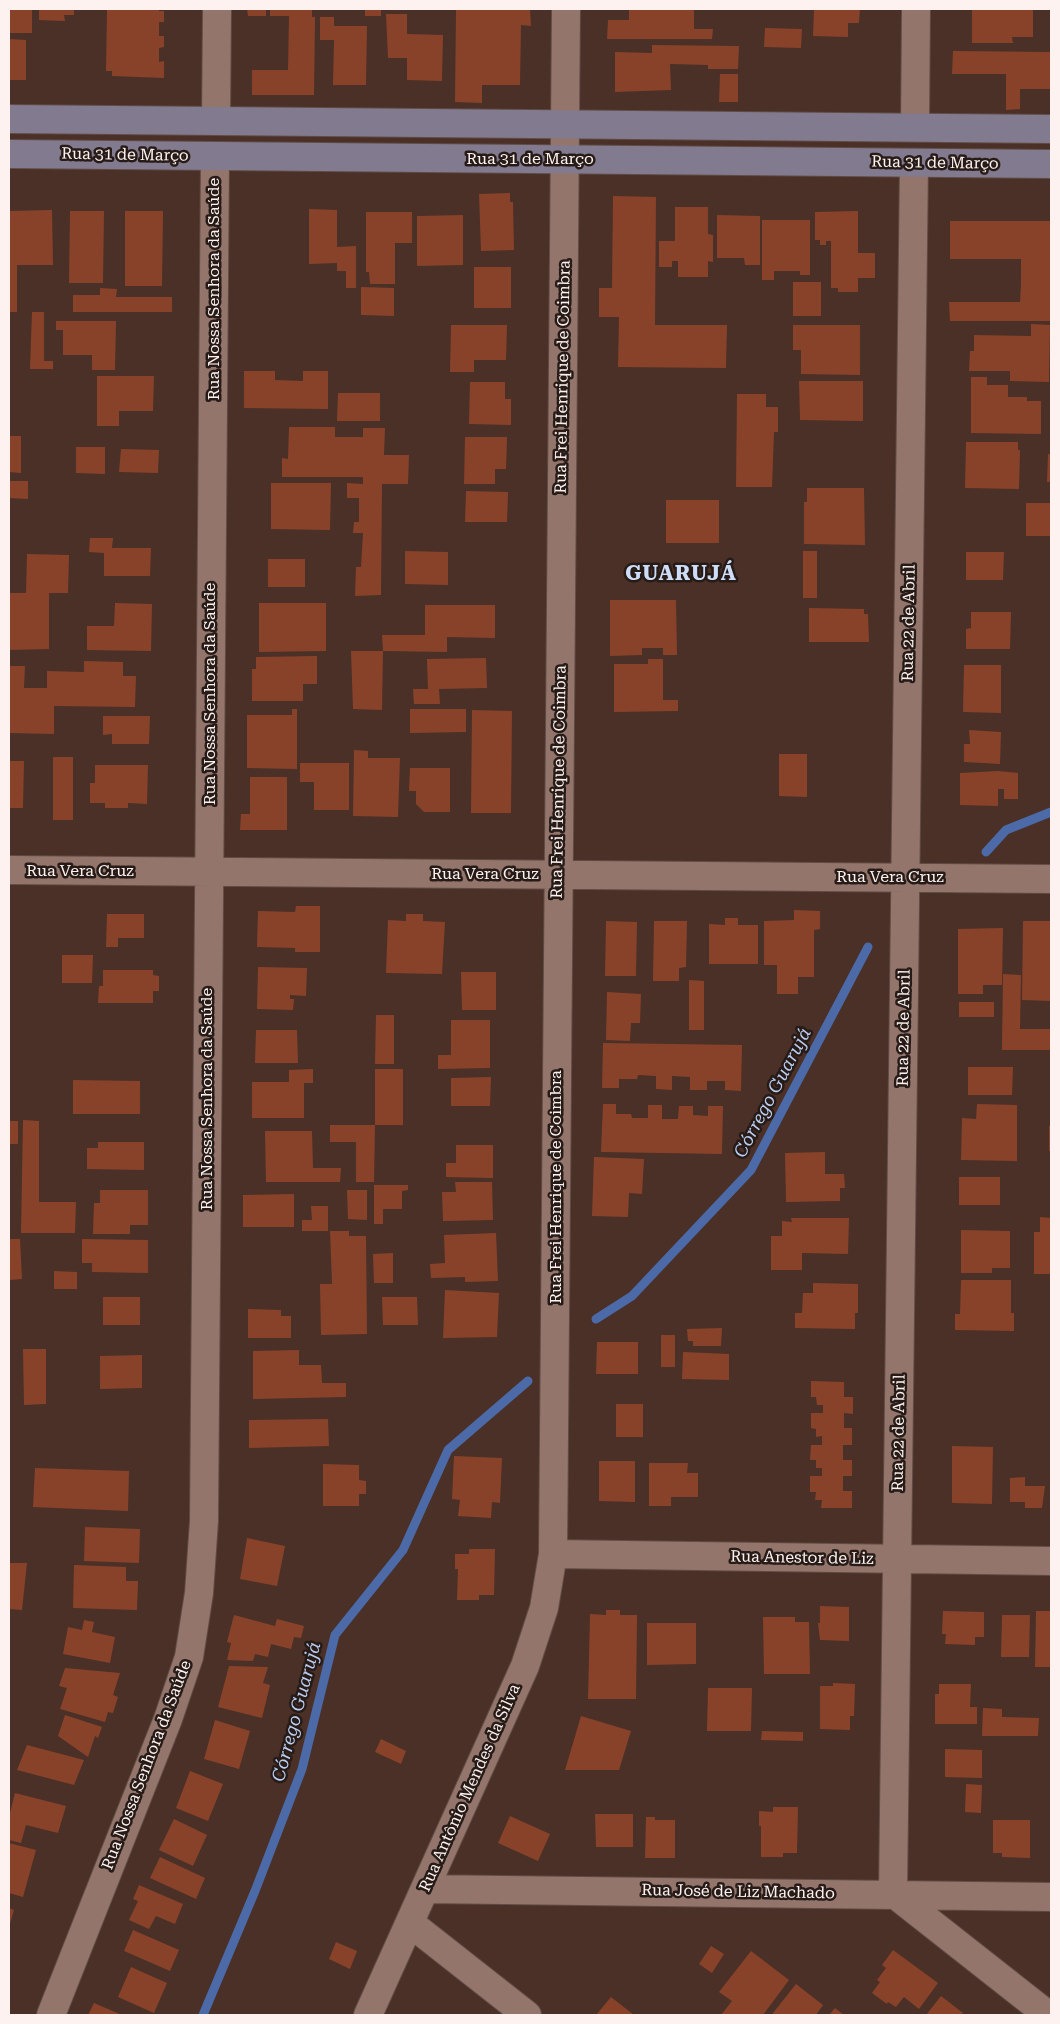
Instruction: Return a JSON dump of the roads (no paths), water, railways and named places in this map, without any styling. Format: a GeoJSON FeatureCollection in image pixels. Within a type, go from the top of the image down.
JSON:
{"type":"FeatureCollection","features":[{"type":"Feature","properties":{"kind":"main road","name":"Rua 31 de Março"},"geometry":{"type":"LineString","coordinates":[[9,120],[1051,129]]}},
{"type":"Feature","properties":{"kind":"main road","name":"Rua 31 de Março"},"geometry":{"type":"LineString","coordinates":[[9,154],[1051,164]]}},
{"type":"Feature","properties":{"kind":"street"},"geometry":{"type":"LineString","coordinates":[[216,9],[216,121]]}},
{"type":"Feature","properties":{"kind":"street","name":"Rua Frei Henrique de Coimbra"},"geometry":{"type":"LineString","coordinates":[[553,1554],[566,9]]}},
{"type":"Feature","properties":{"kind":"street"},"geometry":{"type":"LineString","coordinates":[[914,127],[916,9]]}},
{"type":"Feature","properties":{"kind":"street","name":"Rua Nossa Senhora da Saúde"},"geometry":{"type":"LineString","coordinates":[[50,2015],[168,1720],[188,1657],[199,1593],[204,1521],[215,156]]}},
{"type":"Feature","properties":{"kind":"street","name":"Rua 22 de Abril"},"geometry":{"type":"LineString","coordinates":[[893,1893],[914,163]]}},
{"type":"Feature","properties":{"kind":"street","name":"Rua Vera Cruz"},"geometry":{"type":"LineString","coordinates":[[9,870],[1051,879]]}},
{"type":"Feature","properties":{"kind":"street","name":"Rua Anestor de Liz"},"geometry":{"type":"LineString","coordinates":[[553,1554],[1051,1561]]}},
{"type":"Feature","properties":{"kind":"street","name":"Rua Antônio Mendes da Silva"},"geometry":{"type":"LineString","coordinates":[[368,2015],[525,1666],[544,1608],[553,1554]]}},
{"type":"Feature","properties":{"kind":"street","name":"Rua José de Liz Machado"},"geometry":{"type":"LineString","coordinates":[[425,1889],[893,1893],[1051,1897]]}},
{"type":"Feature","properties":{"kind":"street"},"geometry":{"type":"LineString","coordinates":[[893,1893],[1048,2015]]}},
{"type":"Feature","properties":{"kind":"street"},"geometry":{"type":"LineString","coordinates":[[410,1923],[527,2015]]}},
{"type":"Feature","properties":{"kind":"waterway","name":"Córrego Guarujá"},"geometry":{"type":"LineString","coordinates":[[986,852],[1006,830],[1051,812]]}},
{"type":"Feature","properties":{"kind":"waterway","name":"Córrego Guarujá"},"geometry":{"type":"LineString","coordinates":[[596,1319],[632,1296],[751,1170],[868,947]]}},
{"type":"Feature","properties":{"kind":"waterway","name":"Córrego Guarujá"},"geometry":{"type":"LineString","coordinates":[[203,2015],[255,1891],[302,1769],[335,1635],[403,1550],[448,1450],[528,1381]]}},
{"type":"Feature","properties":{"kind":"district","name":"GUARUJÁ"},"geometry":{"type":"Point","coordinates":[681,574]}}]}
